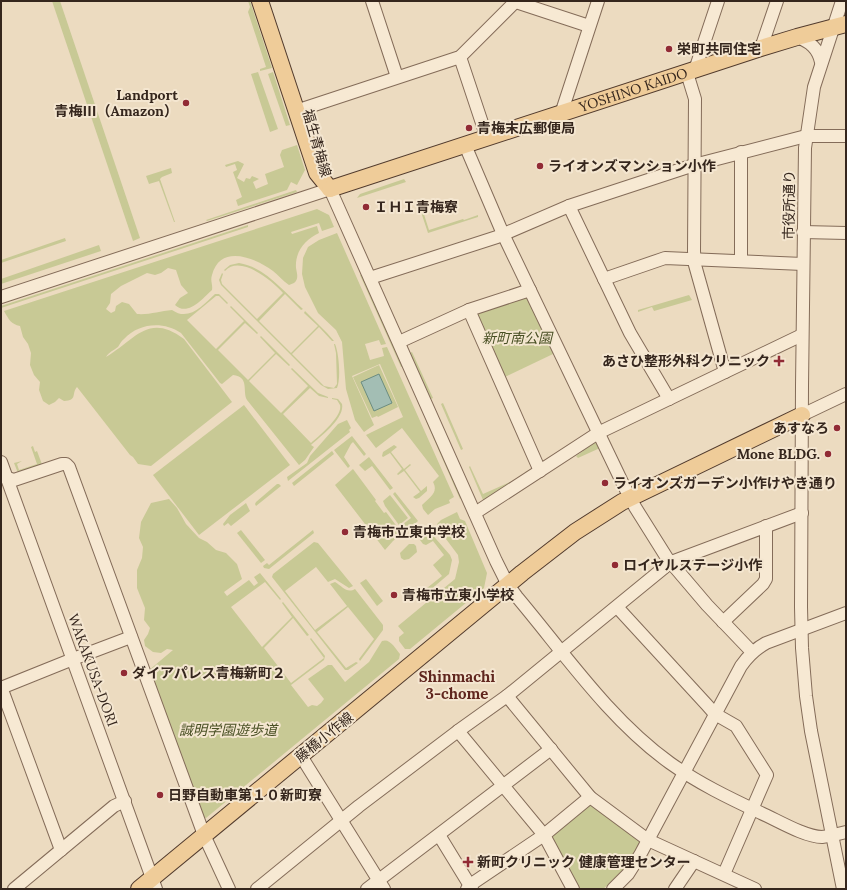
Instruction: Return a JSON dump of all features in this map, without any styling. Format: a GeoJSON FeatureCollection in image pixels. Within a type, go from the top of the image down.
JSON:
{"type":"FeatureCollection","features":[{"type":"Feature","properties":{"kind":"main road"},"geometry":{"type":"LineString","coordinates":[[260,1],[273,22]]}},
{"type":"Feature","properties":{"kind":"main road"},"geometry":{"type":"LineString","coordinates":[[272,1],[273,22]]}},
{"type":"Feature","properties":{"kind":"main road","name":"福生青梅線"},"geometry":{"type":"LineString","coordinates":[[273,22],[286,67],[302,109],[317,173],[330,189]]}},
{"type":"Feature","properties":{"kind":"main road","name":"YOSHINO KAIDO"},"geometry":{"type":"LineString","coordinates":[[330,189],[761,48],[840,25]]}},
{"type":"Feature","properties":{"kind":"main road","name":"藤橋小作線"},"geometry":{"type":"LineString","coordinates":[[139,889],[154,884],[204,836],[508,585],[575,532],[630,498],[802,415]]}},
{"type":"Feature","properties":{"kind":"street"},"geometry":{"type":"LineString","coordinates":[[302,109],[460,57],[516,1],[589,26]]}},
{"type":"Feature","properties":{"kind":"street"},"geometry":{"type":"LineString","coordinates":[[561,114],[598,1]]}},
{"type":"Feature","properties":{"kind":"street"},"geometry":{"type":"LineString","coordinates":[[718,1],[691,71],[695,99],[694,259],[725,372]]}},
{"type":"Feature","properties":{"kind":"street"},"geometry":{"type":"LineString","coordinates":[[761,48],[777,1]]}},
{"type":"Feature","properties":{"kind":"street","name":"市役所通り"},"geometry":{"type":"LineString","coordinates":[[842,1],[840,25],[821,62],[814,88],[806,136],[803,232],[801,630],[806,696],[811,731],[843,889]]}},
{"type":"Feature","properties":{"kind":"street"},"geometry":{"type":"LineString","coordinates":[[375,3],[397,77]]}},
{"type":"Feature","properties":{"kind":"street"},"geometry":{"type":"LineString","coordinates":[[797,37],[807,41],[814,47],[820,55],[821,62]]}},
{"type":"Feature","properties":{"kind":"street"},"geometry":{"type":"LineString","coordinates":[[460,57],[487,138]]}},
{"type":"Feature","properties":{"kind":"street"},"geometry":{"type":"LineString","coordinates":[[370,278],[503,234],[569,206],[694,165],[806,136],[846,136]]}},
{"type":"Feature","properties":{"kind":"street"},"geometry":{"type":"LineString","coordinates":[[466,145],[503,234],[630,498],[667,558],[723,622],[752,652]]}},
{"type":"Feature","properties":{"kind":"street"},"geometry":{"type":"LineString","coordinates":[[741,152],[741,261]]}},
{"type":"Feature","properties":{"kind":"street"},"geometry":{"type":"LineString","coordinates":[[1,297],[330,189],[508,585],[606,704],[622,722],[652,749],[684,772],[718,792],[808,834],[821,837],[846,832]]}},
{"type":"Feature","properties":{"kind":"street"},"geometry":{"type":"LineString","coordinates":[[569,206],[630,333],[669,399]]}},
{"type":"Feature","properties":{"kind":"street"},"geometry":{"type":"LineString","coordinates":[[803,232],[846,233]]}},
{"type":"Feature","properties":{"kind":"street"},"geometry":{"type":"LineString","coordinates":[[604,279],[665,258],[803,264]]}},
{"type":"Feature","properties":{"kind":"street"},"geometry":{"type":"LineString","coordinates":[[399,342],[469,310],[530,290]]}},
{"type":"Feature","properties":{"kind":"street"},"geometry":{"type":"LineString","coordinates":[[469,310],[540,471]]}},
{"type":"Feature","properties":{"kind":"street"},"geometry":{"type":"LineString","coordinates":[[475,514],[598,433],[802,335]]}},
{"type":"Feature","properties":{"kind":"street"},"geometry":{"type":"LineString","coordinates":[[802,415],[846,394]]}},
{"type":"Feature","properties":{"kind":"street","name":"WAKAKUSA-DORI"},"geometry":{"type":"LineString","coordinates":[[1,462],[3,479],[73,659],[154,884]]}},
{"type":"Feature","properties":{"kind":"street"},"geometry":{"type":"LineString","coordinates":[[3,479],[14,480],[62,464],[66,464],[69,467],[204,836],[229,889]]}},
{"type":"Feature","properties":{"kind":"street"},"geometry":{"type":"LineString","coordinates":[[257,889],[342,820],[458,731],[507,696],[671,562],[802,513]]}},
{"type":"Feature","properties":{"kind":"street"},"geometry":{"type":"LineString","coordinates":[[723,622],[763,584],[766,579],[766,526]]}},
{"type":"Feature","properties":{"kind":"street"},"geometry":{"type":"LineString","coordinates":[[616,607],[715,714],[736,726],[767,775],[724,874]]}},
{"type":"Feature","properties":{"kind":"street"},"geometry":{"type":"LineString","coordinates":[[613,889],[628,874],[648,840],[741,666],[752,652],[766,643],[846,612]]}},
{"type":"Feature","properties":{"kind":"street"},"geometry":{"type":"LineString","coordinates":[[61,850],[1,688],[132,637]]}},
{"type":"Feature","properties":{"kind":"street"},"geometry":{"type":"LineString","coordinates":[[507,696],[590,797],[648,840],[755,889]]}},
{"type":"Feature","properties":{"kind":"street"},"geometry":{"type":"LineString","coordinates":[[458,731],[544,835],[573,889]]}},
{"type":"Feature","properties":{"kind":"street"},"geometry":{"type":"LineString","coordinates":[[367,889],[381,884],[439,835],[551,749]]}},
{"type":"Feature","properties":{"kind":"street"},"geometry":{"type":"LineString","coordinates":[[301,756],[381,884]]}},
{"type":"Feature","properties":{"kind":"street"},"geometry":{"type":"LineString","coordinates":[[439,835],[470,888],[544,835],[590,797]]}},
{"type":"Feature","properties":{"kind":"street"},"geometry":{"type":"LineString","coordinates":[[14,889],[114,806],[125,801]]}},
{"type":"Feature","properties":{"kind":"street"},"geometry":{"type":"LineString","coordinates":[[674,889],[694,861]]}},
{"type":"Feature","properties":{"kind":"green space"},"geometry":{"type":"Polygon","coordinates":[[[52,1],[60,1],[140,238],[133,241],[52,1]]]}},
{"type":"Feature","properties":{"kind":"green space"},"geometry":{"type":"Polygon","coordinates":[[[248,1],[250,1],[272,68],[260,71],[260,69],[266,67],[248,12],[250,7],[248,1]]]}},
{"type":"Feature","properties":{"kind":"green space"},"geometry":{"type":"Polygon","coordinates":[[[258,72],[278,129],[270,132],[251,74],[258,72]]]}},
{"type":"Feature","properties":{"kind":"green space"},"geometry":{"type":"Polygon","coordinates":[[[273,72],[290,125],[286,126],[268,74],[273,72]]]}},
{"type":"Feature","properties":{"kind":"green space"},"geometry":{"type":"Polygon","coordinates":[[[297,145],[305,170],[297,185],[291,182],[287,190],[238,206],[236,200],[242,197],[233,172],[237,170],[235,164],[226,167],[225,165],[238,161],[244,164],[237,178],[244,182],[246,178],[250,179],[252,176],[259,179],[253,182],[256,189],[268,184],[265,174],[284,167],[280,155],[282,150],[297,145]]]}},
{"type":"Feature","properties":{"kind":"green space"},"geometry":{"type":"Polygon","coordinates":[[[171,168],[172,173],[160,179],[175,222],[159,181],[149,184],[146,176],[171,168]]]}},
{"type":"Feature","properties":{"kind":"green space"},"geometry":{"type":"Polygon","coordinates":[[[404,179],[406,182],[357,198],[360,194],[404,179]]]}},
{"type":"Feature","properties":{"kind":"green space"},"geometry":{"type":"Polygon","coordinates":[[[296,190],[297,192],[207,221],[206,220],[296,190]]]}},
{"type":"Feature","properties":{"kind":"green space"},"geometry":{"type":"Polygon","coordinates":[[[419,199],[429,230],[478,215],[478,217],[428,233],[417,200],[419,199]]]}},
{"type":"Feature","properties":{"kind":"green space"},"geometry":{"type":"Polygon","coordinates":[[[317,209],[329,215],[334,227],[322,231],[319,223],[291,232],[292,234],[317,226],[319,233],[309,239],[299,251],[296,262],[297,278],[294,283],[289,285],[273,271],[257,261],[238,256],[230,256],[222,259],[216,265],[211,277],[212,290],[190,308],[180,308],[175,305],[180,298],[188,293],[181,285],[176,270],[168,268],[155,275],[147,273],[121,286],[111,294],[110,303],[106,309],[111,313],[115,311],[116,306],[122,302],[129,304],[137,314],[172,310],[184,314],[195,311],[215,294],[219,294],[228,303],[227,304],[219,296],[216,296],[187,320],[216,349],[244,321],[230,307],[231,306],[258,333],[257,334],[245,323],[218,350],[248,380],[275,353],[260,337],[261,336],[290,365],[289,366],[276,354],[249,381],[281,413],[308,386],[291,369],[292,368],[318,393],[328,397],[319,396],[310,388],[283,414],[311,443],[330,426],[338,415],[340,405],[337,400],[332,398],[338,399],[342,404],[340,415],[336,421],[311,445],[314,447],[305,460],[299,465],[247,400],[244,381],[242,378],[233,375],[222,384],[220,383],[181,333],[174,329],[159,325],[144,327],[130,334],[106,357],[134,337],[151,328],[161,328],[172,331],[184,339],[232,402],[151,466],[138,464],[77,387],[73,398],[71,399],[64,401],[59,398],[49,405],[43,401],[39,390],[40,382],[34,375],[30,365],[31,353],[28,344],[23,337],[20,326],[10,321],[4,311],[317,209]]]}},
{"type":"Feature","properties":{"kind":"green space"},"geometry":{"type":"Polygon","coordinates":[[[248,225],[248,227],[1,308],[1,306],[248,225]]]}},
{"type":"Feature","properties":{"kind":"green space"},"geometry":{"type":"Polygon","coordinates":[[[337,233],[386,344],[381,345],[379,340],[365,344],[370,360],[384,356],[382,348],[387,347],[454,497],[449,500],[450,503],[435,509],[428,515],[423,509],[422,505],[434,492],[435,486],[433,482],[439,476],[402,428],[376,448],[366,435],[403,417],[380,364],[352,376],[374,425],[364,432],[355,420],[346,389],[342,342],[336,330],[318,313],[305,287],[302,274],[303,258],[308,247],[319,240],[337,233]]]}},
{"type":"Feature","properties":{"kind":"green space"},"geometry":{"type":"Polygon","coordinates":[[[65,238],[66,241],[1,263],[1,260],[65,238]]]}},
{"type":"Feature","properties":{"kind":"green space"},"geometry":{"type":"Polygon","coordinates":[[[99,245],[101,251],[1,284],[1,279],[99,245]]]}},
{"type":"Feature","properties":{"kind":"green space"},"geometry":{"type":"Polygon","coordinates":[[[239,263],[257,269],[266,275],[303,309],[301,310],[285,294],[259,321],[291,353],[318,326],[304,313],[305,311],[334,341],[332,341],[319,327],[292,354],[324,386],[334,388],[337,384],[335,344],[338,353],[339,366],[337,388],[328,389],[321,385],[221,285],[219,280],[222,273],[222,284],[257,319],[283,293],[264,276],[247,267],[231,267],[225,271],[224,270],[230,265],[239,263]]]}},
{"type":"Feature","properties":{"kind":"green space"},"geometry":{"type":"Polygon","coordinates":[[[362,274],[403,367],[401,367],[360,275],[362,274]]]}},
{"type":"Feature","properties":{"kind":"green space","name":"新町南公園"},"geometry":{"type":"Polygon","coordinates":[[[526,295],[555,350],[553,354],[505,377],[501,376],[476,312],[526,295]]]}},
{"type":"Feature","properties":{"kind":"green space"},"geometry":{"type":"Polygon","coordinates":[[[689,295],[692,300],[654,311],[652,307],[638,312],[638,310],[689,295]]]}},
{"type":"Feature","properties":{"kind":"green space"},"geometry":{"type":"Polygon","coordinates":[[[412,352],[433,398],[431,399],[410,353],[412,352]]]}},
{"type":"Feature","properties":{"kind":"green space"},"geometry":{"type":"Polygon","coordinates":[[[379,365],[398,407],[378,417],[372,418],[353,377],[379,365]]]}},
{"type":"Feature","properties":{"kind":"green space"},"geometry":{"type":"Polygon","coordinates":[[[443,403],[463,449],[461,450],[441,404],[443,403]]]}},
{"type":"Feature","properties":{"kind":"green space"},"geometry":{"type":"Polygon","coordinates":[[[244,405],[290,465],[199,535],[153,475],[244,405]]]}},
{"type":"Feature","properties":{"kind":"green space"},"geometry":{"type":"Polygon","coordinates":[[[347,420],[351,428],[349,430],[350,432],[288,481],[287,477],[307,463],[310,456],[338,424],[347,420]]]}},
{"type":"Feature","properties":{"kind":"green space"},"geometry":{"type":"Polygon","coordinates":[[[428,420],[462,498],[460,499],[426,421],[428,420]]]}},
{"type":"Feature","properties":{"kind":"green space"},"geometry":{"type":"Polygon","coordinates":[[[352,436],[366,454],[364,456],[353,442],[344,457],[350,466],[348,468],[334,450],[352,436]]]}},
{"type":"Feature","properties":{"kind":"green space"},"geometry":{"type":"Polygon","coordinates":[[[594,439],[598,441],[600,448],[578,458],[576,456],[583,451],[581,448],[594,439]]]}},
{"type":"Feature","properties":{"kind":"green space"},"geometry":{"type":"Polygon","coordinates":[[[394,445],[397,447],[391,452],[404,469],[410,464],[411,465],[405,470],[421,491],[427,486],[427,491],[419,498],[416,499],[413,497],[420,492],[404,471],[398,475],[397,474],[402,469],[390,453],[383,457],[382,456],[383,452],[394,445]]]}},
{"type":"Feature","properties":{"kind":"green space"},"geometry":{"type":"Polygon","coordinates":[[[33,446],[35,452],[37,451],[43,467],[18,473],[14,463],[22,461],[17,464],[19,470],[37,464],[31,447],[33,446]]]}},
{"type":"Feature","properties":{"kind":"green space"},"geometry":{"type":"Polygon","coordinates":[[[332,451],[334,454],[294,486],[292,483],[332,451]]]}},
{"type":"Feature","properties":{"kind":"green space"},"geometry":{"type":"Polygon","coordinates":[[[369,457],[393,488],[390,490],[372,466],[365,471],[359,465],[369,457]]]}},
{"type":"Feature","properties":{"kind":"green space"},"geometry":{"type":"Polygon","coordinates":[[[470,466],[483,494],[526,475],[487,501],[483,500],[469,467],[470,466]]]}},
{"type":"Feature","properties":{"kind":"green space"},"geometry":{"type":"Polygon","coordinates":[[[534,468],[532,471],[526,475],[525,472],[534,468]]]}},
{"type":"Feature","properties":{"kind":"green space"},"geometry":{"type":"Polygon","coordinates":[[[353,469],[384,513],[386,512],[398,528],[411,518],[393,494],[395,492],[418,521],[393,541],[385,550],[335,485],[353,469]]]}},
{"type":"Feature","properties":{"kind":"green space"},"geometry":{"type":"Polygon","coordinates":[[[277,484],[281,486],[256,506],[256,502],[277,484]]]}},
{"type":"Feature","properties":{"kind":"green space"},"geometry":{"type":"Polygon","coordinates":[[[390,495],[408,518],[399,525],[383,501],[390,495]]]}},
{"type":"Feature","properties":{"kind":"green space","name":"誠明学園遊歩道"},"geometry":{"type":"Polygon","coordinates":[[[169,499],[177,508],[186,524],[199,538],[207,542],[216,550],[226,553],[237,564],[242,579],[224,592],[227,596],[249,580],[254,586],[258,583],[254,577],[260,573],[281,599],[280,600],[265,582],[231,607],[262,647],[292,617],[282,603],[283,602],[309,635],[307,636],[293,618],[264,648],[291,683],[324,658],[310,639],[311,638],[325,656],[324,660],[291,685],[308,707],[312,705],[317,706],[324,699],[308,679],[328,665],[332,665],[345,682],[369,662],[382,641],[385,640],[390,642],[400,654],[399,659],[206,818],[202,817],[148,671],[173,650],[167,649],[161,653],[153,652],[145,646],[144,640],[150,628],[144,620],[145,608],[137,588],[137,570],[142,558],[143,547],[139,538],[141,522],[151,503],[169,499]]]}},
{"type":"Feature","properties":{"kind":"green space"},"geometry":{"type":"Polygon","coordinates":[[[246,503],[250,511],[231,526],[228,523],[224,526],[223,524],[230,515],[246,503]]]}},
{"type":"Feature","properties":{"kind":"green space"},"geometry":{"type":"Polygon","coordinates":[[[457,512],[460,519],[465,521],[487,573],[484,588],[410,649],[405,649],[399,641],[399,637],[404,633],[398,626],[455,579],[459,562],[458,555],[437,527],[437,524],[441,520],[457,512]]]}},
{"type":"Feature","properties":{"kind":"green space"},"geometry":{"type":"Polygon","coordinates":[[[241,530],[265,560],[261,563],[237,533],[241,530]]]}},
{"type":"Feature","properties":{"kind":"green space"},"geometry":{"type":"Polygon","coordinates":[[[313,530],[314,533],[269,569],[264,568],[263,566],[267,563],[269,565],[313,530]]]}},
{"type":"Feature","properties":{"kind":"green space"},"geometry":{"type":"Polygon","coordinates":[[[429,531],[450,555],[452,560],[449,574],[429,591],[427,588],[442,576],[433,565],[444,555],[433,541],[426,545],[420,540],[422,535],[429,531]]]}},
{"type":"Feature","properties":{"kind":"green space"},"geometry":{"type":"Polygon","coordinates":[[[314,542],[318,543],[353,586],[349,588],[335,579],[328,582],[316,567],[285,591],[315,630],[347,606],[330,584],[335,582],[349,591],[355,589],[383,625],[383,630],[360,661],[359,659],[374,639],[348,607],[317,632],[346,668],[356,662],[358,663],[348,670],[345,670],[272,577],[273,574],[314,542]]]}},
{"type":"Feature","properties":{"kind":"green space"},"geometry":{"type":"Polygon","coordinates":[[[409,544],[414,544],[416,546],[417,552],[409,559],[404,560],[401,558],[400,553],[409,544]]]}},
{"type":"Feature","properties":{"kind":"green space"},"geometry":{"type":"Polygon","coordinates":[[[366,579],[383,601],[377,606],[360,583],[366,579]]]}},
{"type":"Feature","properties":{"kind":"green space"},"geometry":{"type":"Polygon","coordinates":[[[588,803],[593,803],[639,838],[640,843],[625,867],[615,879],[603,889],[577,889],[551,838],[552,834],[588,803]]]}},
{"type":"Feature","properties":{"kind":"shaded area"},"geometry":{"type":"Polygon","coordinates":[[[379,374],[392,403],[374,411],[361,382],[379,374]]]}},
{"type":"Feature","properties":{"kind":"place","name":"栄町共同住宅"},"geometry":{"type":"Point","coordinates":[669,49]}},
{"type":"Feature","properties":{"kind":"place","name":"Landport 青梅Ⅲ（Amazon）"},"geometry":{"type":"Point","coordinates":[186,103]}},
{"type":"Feature","properties":{"kind":"place","name":"青梅末広郵便局"},"geometry":{"type":"Point","coordinates":[469,128]}},
{"type":"Feature","properties":{"kind":"place","name":"ライオンズマンション小作"},"geometry":{"type":"Point","coordinates":[540,166]}},
{"type":"Feature","properties":{"kind":"place","name":"ＩＨＩ青梅寮"},"geometry":{"type":"Point","coordinates":[366,207]}},
{"type":"Feature","properties":{"kind":"place","name":"あさひ整形外科クリニック"},"geometry":{"type":"Point","coordinates":[779,361]}},
{"type":"Feature","properties":{"kind":"place","name":"あすなろ"},"geometry":{"type":"Point","coordinates":[837,428]}},
{"type":"Feature","properties":{"kind":"place","name":"Mone BLDG."},"geometry":{"type":"Point","coordinates":[828,454]}},
{"type":"Feature","properties":{"kind":"place","name":"ライオンズガーデン小作けやき通り"},"geometry":{"type":"Point","coordinates":[605,483]}},
{"type":"Feature","properties":{"kind":"place","name":"青梅市立東中学校"},"geometry":{"type":"Point","coordinates":[345,532]}},
{"type":"Feature","properties":{"kind":"place","name":"ロイヤルステージ小作"},"geometry":{"type":"Point","coordinates":[615,565]}},
{"type":"Feature","properties":{"kind":"place","name":"青梅市立東小学校"},"geometry":{"type":"Point","coordinates":[394,595]}},
{"type":"Feature","properties":{"kind":"place","name":"ダイアパレス青梅新町２"},"geometry":{"type":"Point","coordinates":[124,673]}},
{"type":"Feature","properties":{"kind":"place","name":"日野自動車第１０新町寮"},"geometry":{"type":"Point","coordinates":[160,795]}},
{"type":"Feature","properties":{"kind":"place","name":"新町クリニック 健康管理センター"},"geometry":{"type":"Point","coordinates":[468,862]}},
{"type":"Feature","properties":{"kind":"district","name":"Shinmachi 3-chome"},"geometry":{"type":"Point","coordinates":[457,686]}}]}
